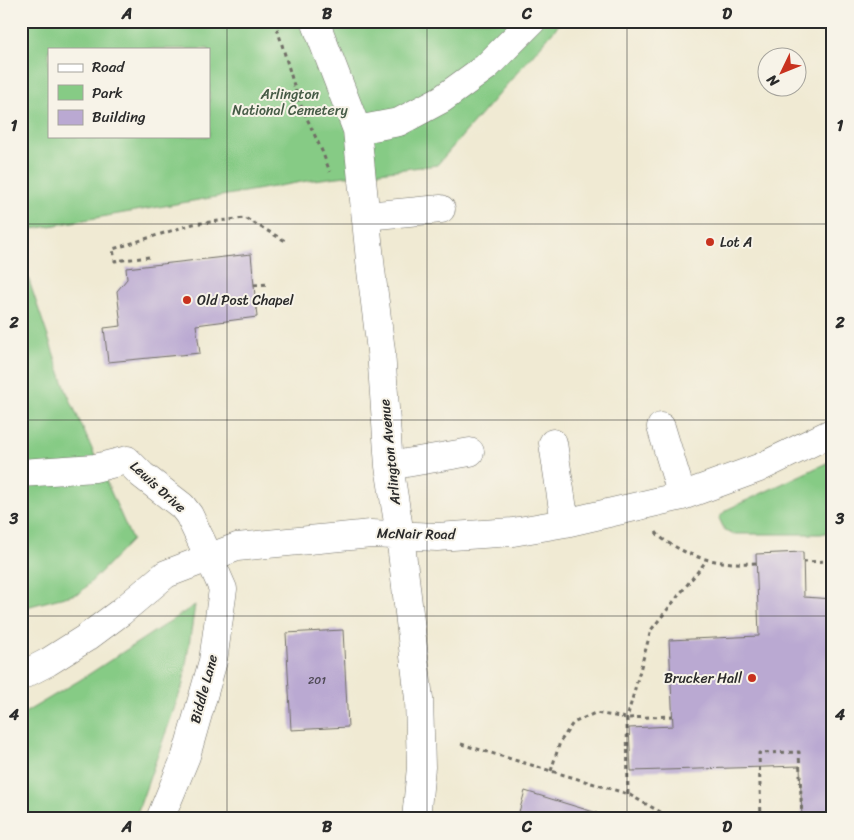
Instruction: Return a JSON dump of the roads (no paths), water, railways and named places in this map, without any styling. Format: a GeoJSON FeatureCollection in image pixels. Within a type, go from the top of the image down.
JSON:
{"type":"FeatureCollection","features":[{"type":"Feature","properties":{"kind":"street","name":"Arlington Avenue"},"geometry":{"type":"LineString","coordinates":[[315,21],[357,130],[381,352],[389,466],[400,535],[419,699],[421,767],[416,819]]}},
{"type":"Feature","properties":{"kind":"street"},"geometry":{"type":"LineString","coordinates":[[357,130],[399,122],[442,99],[486,67],[532,21]]}},
{"type":"Feature","properties":{"kind":"street"},"geometry":{"type":"LineString","coordinates":[[366,216],[441,209]]}},
{"type":"Feature","properties":{"kind":"street"},"geometry":{"type":"LineString","coordinates":[[661,427],[682,496]]}},
{"type":"Feature","properties":{"kind":"street","name":"McNair Road"},"geometry":{"type":"LineString","coordinates":[[21,676],[48,662],[86,638],[121,612],[166,574],[209,556],[238,547],[371,534],[437,537],[513,532],[565,523],[682,496],[759,468],[833,432]]}},
{"type":"Feature","properties":{"kind":"street"},"geometry":{"type":"LineString","coordinates":[[553,443],[565,523]]}},
{"type":"Feature","properties":{"kind":"street"},"geometry":{"type":"LineString","coordinates":[[389,466],[470,452]]}},
{"type":"Feature","properties":{"kind":"street","name":"Lewis Drive"},"geometry":{"type":"LineString","coordinates":[[21,473],[95,468],[127,460],[142,475],[182,506],[189,515],[209,556]]}},
{"type":"Feature","properties":{"kind":"street","name":"Biddle Lane"},"geometry":{"type":"LineString","coordinates":[[160,819],[186,756],[213,662],[223,589],[209,556]]}},
{"type":"Feature","properties":{"kind":"place","name":"Lot A"},"geometry":{"type":"Point","coordinates":[710,242]}},
{"type":"Feature","properties":{"kind":"place","name":"Old Post Chapel"},"geometry":{"type":"Point","coordinates":[187,300]}},
{"type":"Feature","properties":{"kind":"place","name":"Brucker Hall"},"geometry":{"type":"Point","coordinates":[752,678]}},
{"type":"Feature","properties":{"kind":"park label","name":"Arlington National Cemetery"},"geometry":{"type":"Point","coordinates":[290,102]}}]}
